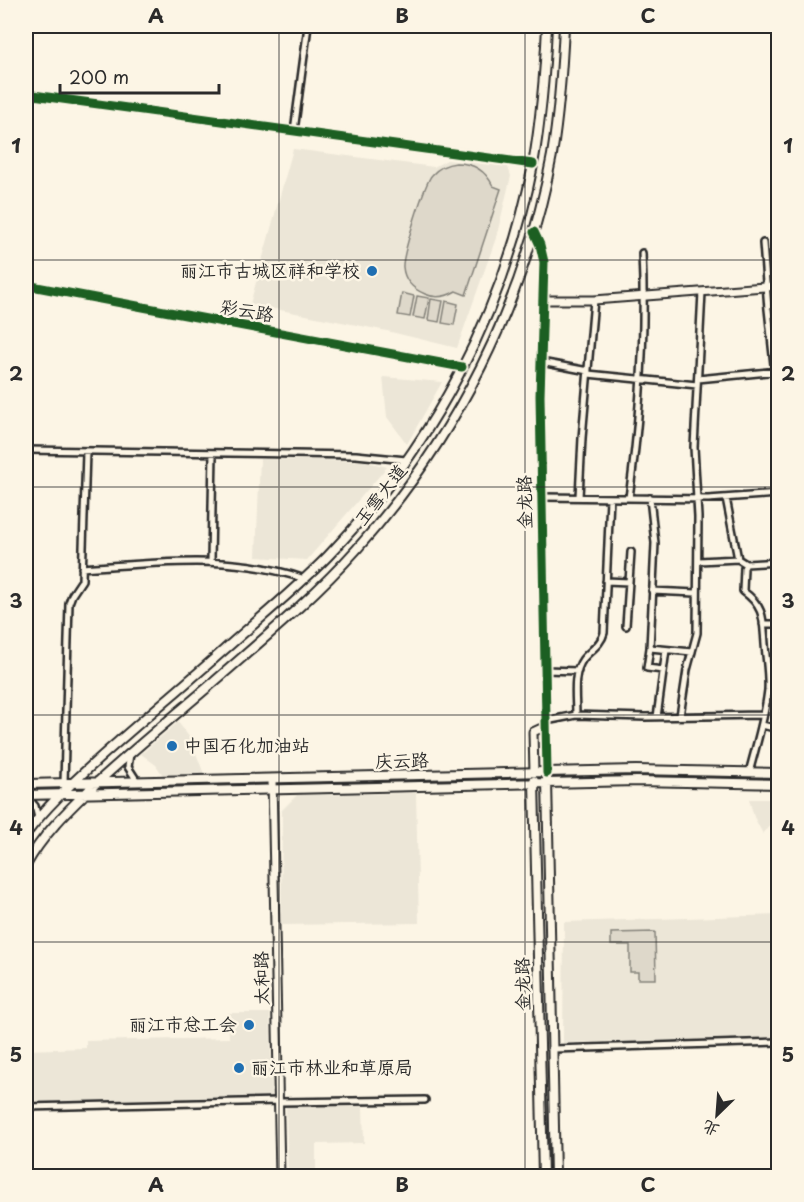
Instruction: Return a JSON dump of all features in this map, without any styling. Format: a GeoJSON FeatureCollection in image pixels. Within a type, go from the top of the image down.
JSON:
{"type":"FeatureCollection","features":[{"type":"Feature","properties":{"kind":"main road","name":"玉雪大道"},"geometry":{"type":"LineString","coordinates":[[26,834],[68,783],[305,579],[358,522],[406,460],[432,421],[462,367],[508,260],[533,164],[541,117],[547,26]]}},
{"type":"Feature","properties":{"kind":"main road","name":"玉雪大道"},"geometry":{"type":"LineString","coordinates":[[26,865],[52,827],[86,794],[316,591],[360,546],[436,447],[479,370],[515,290],[534,232],[548,176],[557,118],[564,26]]}},
{"type":"Feature","properties":{"kind":"main road","name":"庆云路"},"geometry":{"type":"LineString","coordinates":[[26,784],[636,770],[778,773]]}},
{"type":"Feature","properties":{"kind":"main road","name":"金龙路"},"geometry":{"type":"LineString","coordinates":[[534,773],[543,1176]]}},
{"type":"Feature","properties":{"kind":"main road","name":"金龙路"},"geometry":{"type":"LineString","coordinates":[[547,773],[555,1176]]}},
{"type":"Feature","properties":{"kind":"main road","name":"庆云路"},"geometry":{"type":"LineString","coordinates":[[26,796],[637,781],[778,784]]}},
{"type":"Feature","properties":{"kind":"street"},"geometry":{"type":"LineString","coordinates":[[294,131],[308,26]]}},
{"type":"Feature","properties":{"kind":"street"},"geometry":{"type":"LineString","coordinates":[[26,94],[533,164]]}},
{"type":"Feature","properties":{"kind":"street","name":"金龙路"},"geometry":{"type":"LineString","coordinates":[[534,232],[544,262],[540,362],[547,773]]}},
{"type":"Feature","properties":{"kind":"street"},"geometry":{"type":"LineString","coordinates":[[763,243],[766,287],[777,371],[778,402]]}},
{"type":"Feature","properties":{"kind":"street"},"geometry":{"type":"LineString","coordinates":[[629,498],[641,379],[644,297],[642,253]]}},
{"type":"Feature","properties":{"kind":"street","name":"彩云路"},"geometry":{"type":"LineString","coordinates":[[26,285],[462,367]]}},
{"type":"Feature","properties":{"kind":"street"},"geometry":{"type":"LineString","coordinates":[[543,300],[594,300],[778,286]]}},
{"type":"Feature","properties":{"kind":"street"},"geometry":{"type":"LineString","coordinates":[[680,716],[687,670],[697,633],[696,593],[699,561],[694,447],[702,292]]}},
{"type":"Feature","properties":{"kind":"street"},"geometry":{"type":"LineString","coordinates":[[579,497],[594,300]]}},
{"type":"Feature","properties":{"kind":"street"},"geometry":{"type":"LineString","coordinates":[[540,362],[588,373],[697,382],[777,371]]}},
{"type":"Feature","properties":{"kind":"street"},"geometry":{"type":"LineString","coordinates":[[26,450],[356,455],[406,460]]}},
{"type":"Feature","properties":{"kind":"street"},"geometry":{"type":"LineString","coordinates":[[68,783],[69,603],[82,580],[86,452]]}},
{"type":"Feature","properties":{"kind":"street"},"geometry":{"type":"LineString","coordinates":[[211,561],[213,453]]}},
{"type":"Feature","properties":{"kind":"street"},"geometry":{"type":"LineString","coordinates":[[542,497],[697,499],[778,494]]}},
{"type":"Feature","properties":{"kind":"street"},"geometry":{"type":"LineString","coordinates":[[576,715],[578,671],[584,659],[603,637],[610,498]]}},
{"type":"Feature","properties":{"kind":"street"},"geometry":{"type":"LineString","coordinates":[[650,498],[655,543],[647,668],[663,670]]}},
{"type":"Feature","properties":{"kind":"street"},"geometry":{"type":"LineString","coordinates":[[726,498],[738,559]]}},
{"type":"Feature","properties":{"kind":"street"},"geometry":{"type":"LineString","coordinates":[[626,626],[631,552]]}},
{"type":"Feature","properties":{"kind":"street"},"geometry":{"type":"LineString","coordinates":[[699,561],[738,559],[746,564],[778,562]]}},
{"type":"Feature","properties":{"kind":"street"},"geometry":{"type":"LineString","coordinates":[[82,568],[211,561],[250,564],[305,579]]}},
{"type":"Feature","properties":{"kind":"street"},"geometry":{"type":"LineString","coordinates":[[746,564],[743,591],[758,604],[763,624],[768,682],[764,715],[749,772]]}},
{"type":"Feature","properties":{"kind":"street"},"geometry":{"type":"LineString","coordinates":[[606,581],[629,582]]}},
{"type":"Feature","properties":{"kind":"street"},"geometry":{"type":"LineString","coordinates":[[652,591],[696,593]]}},
{"type":"Feature","properties":{"kind":"street"},"geometry":{"type":"LineString","coordinates":[[763,624],[778,624]]}},
{"type":"Feature","properties":{"kind":"street"},"geometry":{"type":"LineString","coordinates":[[650,648],[692,652]]}},
{"type":"Feature","properties":{"kind":"street"},"geometry":{"type":"LineString","coordinates":[[657,717],[666,650]]}},
{"type":"Feature","properties":{"kind":"street"},"geometry":{"type":"LineString","coordinates":[[545,670],[578,671]]}},
{"type":"Feature","properties":{"kind":"street"},"geometry":{"type":"LineString","coordinates":[[546,723],[576,715],[657,717],[764,715]]}},
{"type":"Feature","properties":{"kind":"street","name":"金龙路"},"geometry":{"type":"LineString","coordinates":[[534,773],[533,732],[546,723]]}},
{"type":"Feature","properties":{"kind":"street"},"geometry":{"type":"LineString","coordinates":[[762,724],[778,729]]}},
{"type":"Feature","properties":{"kind":"street"},"geometry":{"type":"LineString","coordinates":[[130,753],[128,767],[138,782]]}},
{"type":"Feature","properties":{"kind":"street","name":"太和路"},"geometry":{"type":"LineString","coordinates":[[272,779],[280,1176]]}},
{"type":"Feature","properties":{"kind":"street"},"geometry":{"type":"LineString","coordinates":[[26,796],[35,806],[38,818]]}},
{"type":"Feature","properties":{"kind":"street"},"geometry":{"type":"LineString","coordinates":[[552,1049],[778,1042]]}},
{"type":"Feature","properties":{"kind":"street"},"geometry":{"type":"LineString","coordinates":[[26,1107],[425,1100]]}},
{"type":"Feature","properties":{"kind":"shaded area","name":"丽江市古城区祥和学校"},"geometry":{"type":"Polygon","coordinates":[[[293,149],[434,167],[447,160],[508,167],[511,176],[496,238],[457,348],[387,331],[250,304],[293,149]]]}},
{"type":"Feature","properties":{"kind":"shaded area"},"geometry":{"type":"Polygon","coordinates":[[[468,164],[478,169],[487,176],[493,186],[501,189],[466,295],[456,291],[445,296],[429,296],[413,287],[405,276],[403,267],[406,249],[424,191],[432,175],[446,165],[468,164]]]}},
{"type":"Feature","properties":{"kind":"shaded area"},"geometry":{"type":"Polygon","coordinates":[[[402,293],[414,296],[410,317],[398,315],[402,293]]]}},
{"type":"Feature","properties":{"kind":"shaded area"},"geometry":{"type":"Polygon","coordinates":[[[417,296],[429,298],[425,319],[413,317],[417,296]]]}},
{"type":"Feature","properties":{"kind":"shaded area"},"geometry":{"type":"Polygon","coordinates":[[[431,299],[443,301],[439,322],[428,320],[431,299]]]}},
{"type":"Feature","properties":{"kind":"shaded area"},"geometry":{"type":"Polygon","coordinates":[[[446,301],[458,304],[454,325],[442,323],[446,301]]]}},
{"type":"Feature","properties":{"kind":"shaded area"},"geometry":{"type":"Polygon","coordinates":[[[383,377],[442,382],[407,444],[387,417],[383,377]]]}},
{"type":"Feature","properties":{"kind":"shaded area"},"geometry":{"type":"Polygon","coordinates":[[[260,459],[364,461],[387,467],[307,560],[256,557],[260,459]]]}},
{"type":"Feature","properties":{"kind":"shaded area","name":"中国石化加油站"},"geometry":{"type":"Polygon","coordinates":[[[178,722],[190,738],[204,774],[164,777],[156,765],[141,754],[178,722]]]}},
{"type":"Feature","properties":{"kind":"shaded area"},"geometry":{"type":"Polygon","coordinates":[[[416,793],[419,923],[281,925],[282,810],[297,795],[416,793]]]}},
{"type":"Feature","properties":{"kind":"shaded area"},"geometry":{"type":"Polygon","coordinates":[[[749,799],[778,799],[778,814],[763,834],[754,817],[749,799]]]}},
{"type":"Feature","properties":{"kind":"shaded area"},"geometry":{"type":"Polygon","coordinates":[[[778,915],[778,1037],[563,1043],[564,922],[778,915]]]}},
{"type":"Feature","properties":{"kind":"shaded area"},"geometry":{"type":"Polygon","coordinates":[[[655,932],[656,979],[638,979],[638,972],[630,972],[630,945],[611,945],[611,933],[655,932]]]}},
{"type":"Feature","properties":{"kind":"shaded area"},"geometry":{"type":"Polygon","coordinates":[[[228,1013],[270,1013],[272,1097],[26,1103],[26,1050],[86,1048],[86,1041],[229,1038],[228,1013]]]}},
{"type":"Feature","properties":{"kind":"shaded area"},"geometry":{"type":"Polygon","coordinates":[[[286,1106],[363,1106],[364,1143],[316,1144],[316,1176],[288,1176],[286,1106]]]}},
{"type":"Feature","properties":{"kind":"cycle path"},"geometry":{"type":"LineString","coordinates":[[26,94],[533,164]]}},
{"type":"Feature","properties":{"kind":"cycle path"},"geometry":{"type":"LineString","coordinates":[[534,232],[544,262],[540,396],[547,773]]}},
{"type":"Feature","properties":{"kind":"cycle path"},"geometry":{"type":"LineString","coordinates":[[26,285],[462,367]]}},
{"type":"Feature","properties":{"kind":"place","name":"丽江市古城区祥和学校"},"geometry":{"type":"Point","coordinates":[372,271]}},
{"type":"Feature","properties":{"kind":"place","name":"中国石化加油站"},"geometry":{"type":"Point","coordinates":[172,746]}},
{"type":"Feature","properties":{"kind":"place","name":"丽江市总工会"},"geometry":{"type":"Point","coordinates":[249,1025]}},
{"type":"Feature","properties":{"kind":"place","name":"丽江市林业和草原局"},"geometry":{"type":"Point","coordinates":[239,1068]}}]}
